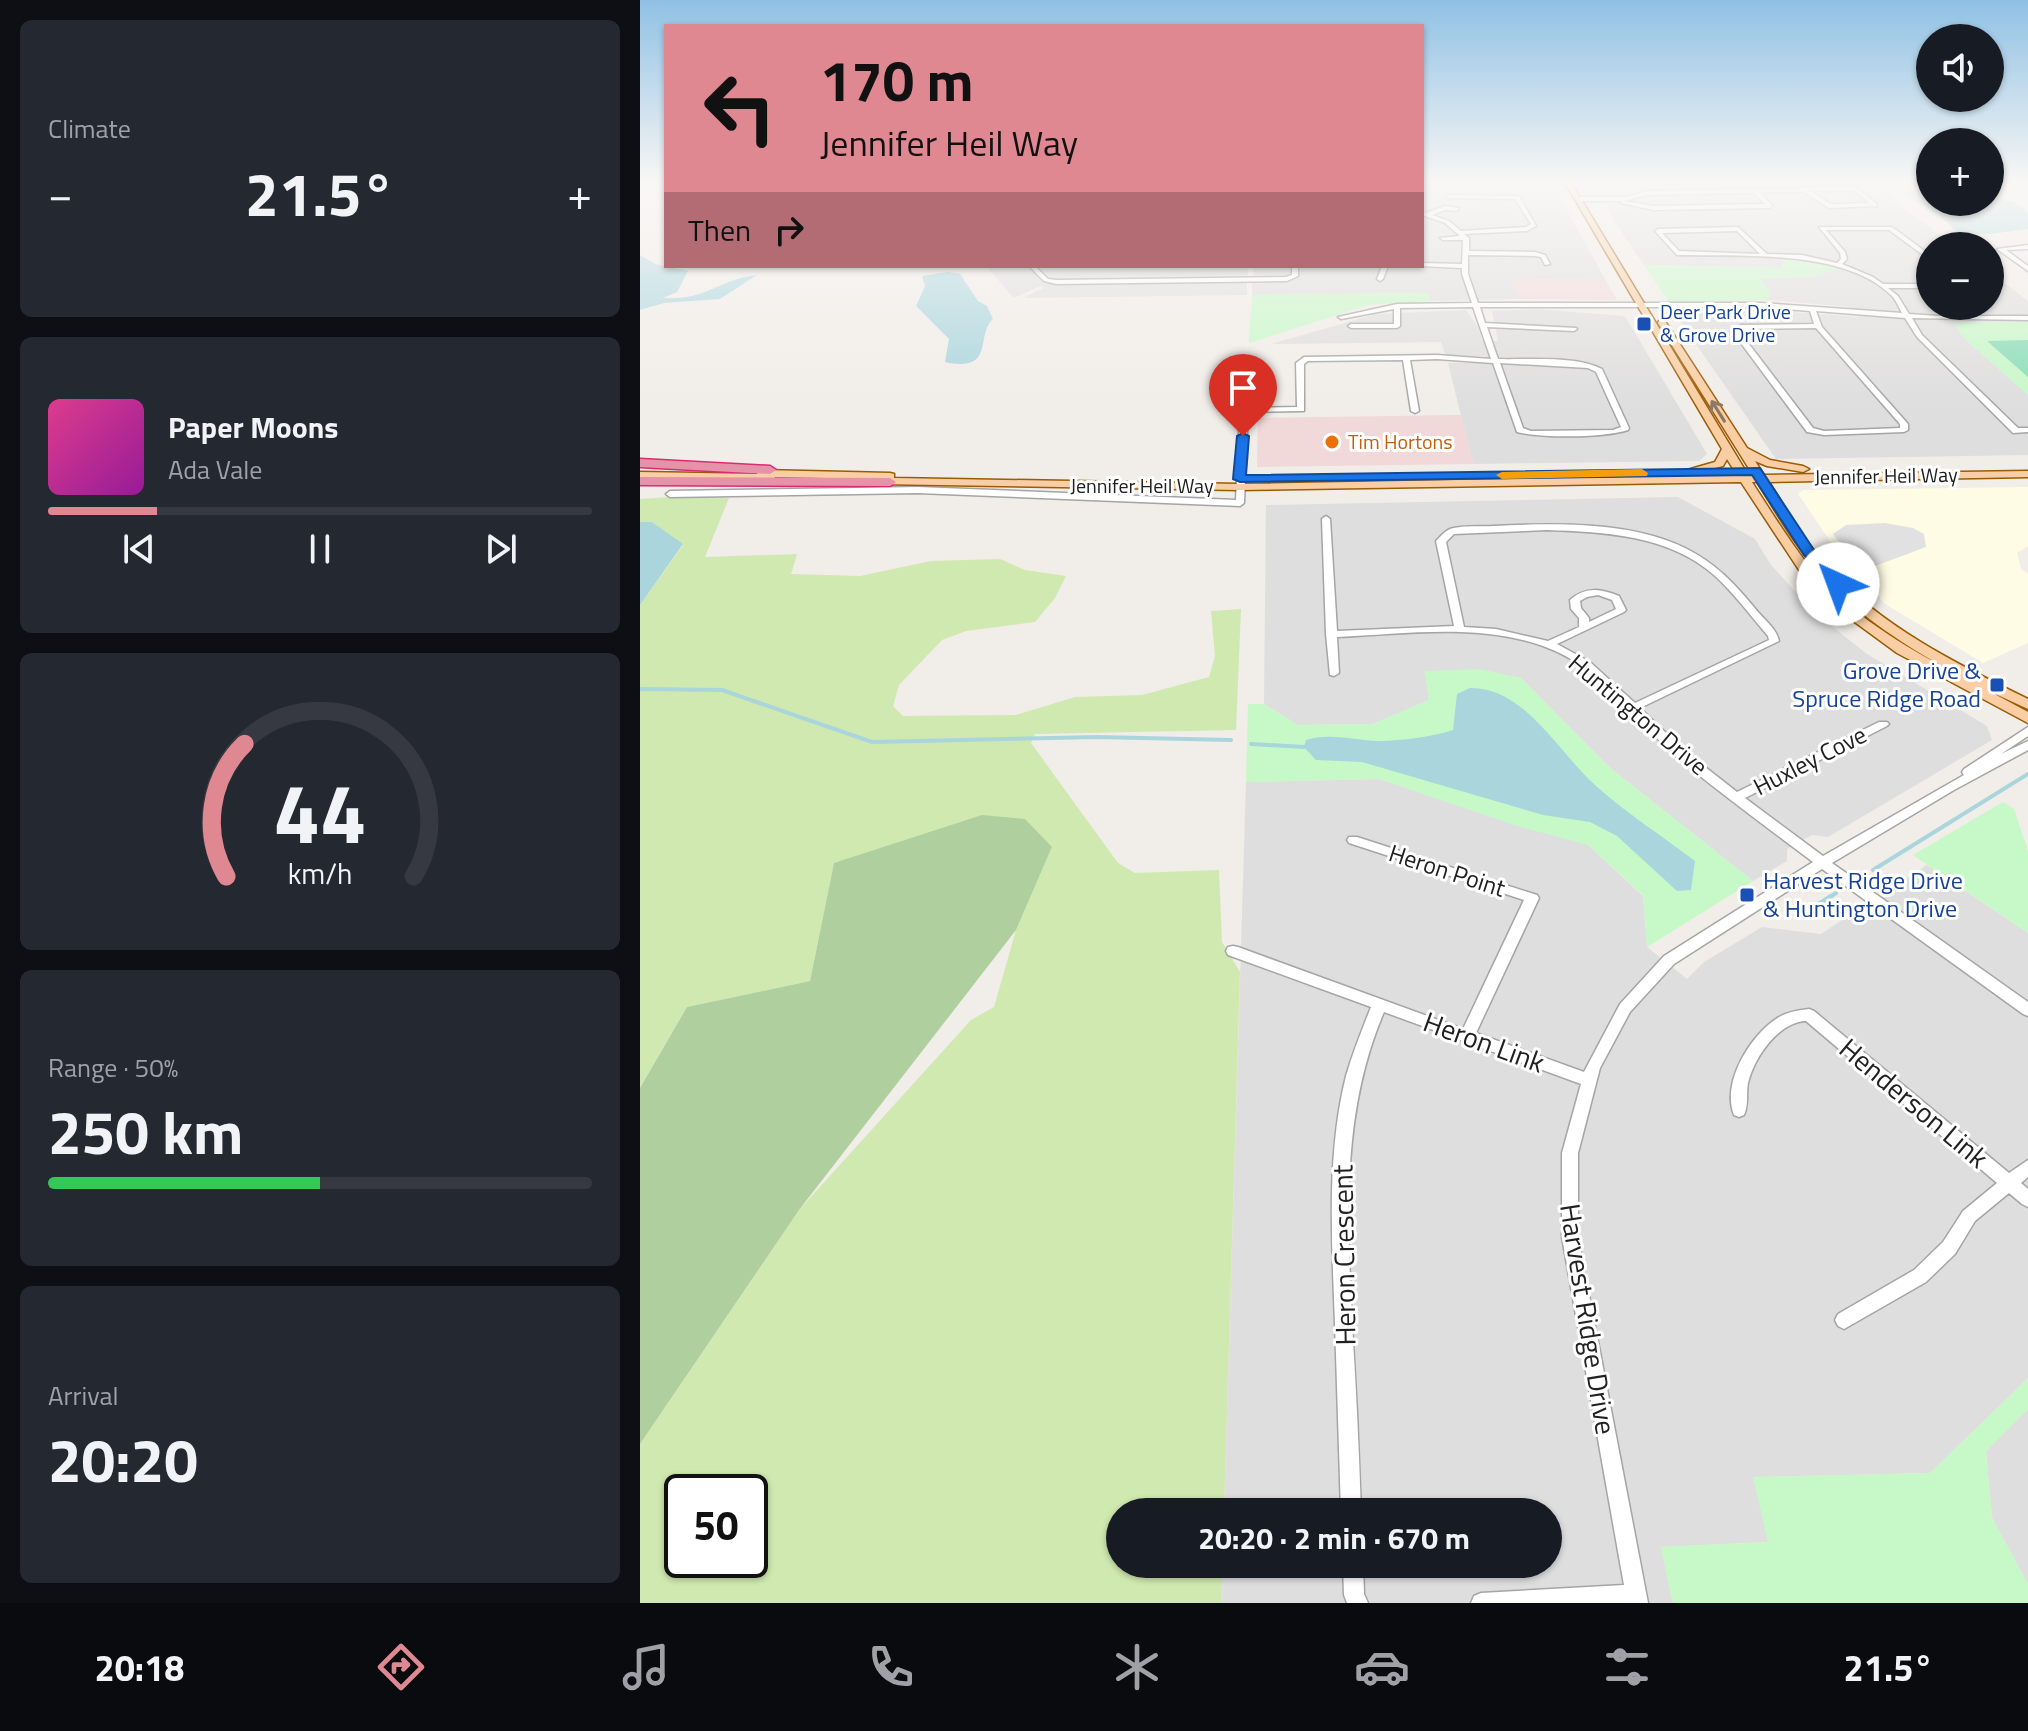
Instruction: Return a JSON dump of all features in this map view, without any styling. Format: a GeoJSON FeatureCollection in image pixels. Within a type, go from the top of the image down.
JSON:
{"type":"FeatureCollection","features":[{"type":"Feature","properties":{"kind":"highway"},"geometry":{"type":"LineString","coordinates":[[640,463],[813,474]]}},
{"type":"Feature","properties":{"kind":"highway"},"geometry":{"type":"LineString","coordinates":[[640,475],[890,482]]}},
{"type":"Feature","properties":{"kind":"main road"},"geometry":{"type":"LineString","coordinates":[[1616,256],[1727,450],[1774,500],[1809,552],[1861,605],[1916,645],[2028,705]]}},
{"type":"Feature","properties":{"kind":"main road"},"geometry":{"type":"LineString","coordinates":[[1646,307],[1742,449],[1759,502],[1805,570],[1846,609],[1941,674],[2028,718]]}},
{"type":"Feature","properties":{"kind":"main road"},"geometry":{"type":"LineString","coordinates":[[1742,449],[1767,463],[1809,474]]}},
{"type":"Feature","properties":{"kind":"main road"},"geometry":{"type":"LineString","coordinates":[[1685,476],[1719,464],[1727,450]]}},
{"type":"Feature","properties":{"kind":"main road","name":"Jennifer Heil Way"},"geometry":{"type":"LineString","coordinates":[[1809,474],[2028,466]]}},
{"type":"Feature","properties":{"kind":"main road","name":"Jennifer Heil Way"},"geometry":{"type":"LineString","coordinates":[[640,475],[813,474],[1239,483]]}},
{"type":"Feature","properties":{"kind":"main road"},"geometry":{"type":"LineString","coordinates":[[1774,500],[1782,486],[1809,474]]}},
{"type":"Feature","properties":{"kind":"main road","name":"Jennifer Heil Way"},"geometry":{"type":"LineString","coordinates":[[890,482],[1239,483],[1809,474],[2028,474]]}},
{"type":"Feature","properties":{"kind":"main road"},"geometry":{"type":"LineString","coordinates":[[1685,476],[1732,488],[1759,502]]}},
{"type":"Feature","properties":{"kind":"street"},"geometry":{"type":"LineString","coordinates":[[1239,483],[1244,410],[1301,409],[1300,363],[1303,360],[1406,357],[1495,359],[1595,367],[1626,427],[1614,432],[1523,432],[1518,426],[1495,359],[1464,266],[1466,256]]}},
{"type":"Feature","properties":{"kind":"street"},"geometry":{"type":"LineString","coordinates":[[1542,256],[1547,264]]}},
{"type":"Feature","properties":{"kind":"street"},"geometry":{"type":"LineString","coordinates":[[1776,256],[1838,265],[1884,286],[1898,300],[1919,336],[2016,431],[2028,430]]}},
{"type":"Feature","properties":{"kind":"street"},"geometry":{"type":"LineString","coordinates":[[1838,265],[1843,256]]}},
{"type":"Feature","properties":{"kind":"street"},"geometry":{"type":"LineString","coordinates":[[2010,256],[2028,269]]}},
{"type":"Feature","properties":{"kind":"street"},"geometry":{"type":"LineString","coordinates":[[1424,265],[1464,266]]}},
{"type":"Feature","properties":{"kind":"street"},"geometry":{"type":"LineString","coordinates":[[1034,268],[1046,280],[1056,282],[1287,279],[1295,276],[1295,268]]}},
{"type":"Feature","properties":{"kind":"street"},"geometry":{"type":"LineString","coordinates":[[1380,279],[1384,268]]}},
{"type":"Feature","properties":{"kind":"street"},"geometry":{"type":"LineString","coordinates":[[1884,286],[1916,286]]}},
{"type":"Feature","properties":{"kind":"street"},"geometry":{"type":"LineString","coordinates":[[1341,317],[1397,306],[1477,305],[1812,308],[1906,316],[2028,318]]}},
{"type":"Feature","properties":{"kind":"street"},"geometry":{"type":"LineString","coordinates":[[1351,326],[1397,326],[1397,306]]}},
{"type":"Feature","properties":{"kind":"street"},"geometry":{"type":"LineString","coordinates":[[1812,308],[1817,326],[1904,424],[1904,430],[1824,433],[1810,430],[1735,331],[1744,327],[1817,326]]}},
{"type":"Feature","properties":{"kind":"street"},"geometry":{"type":"LineString","coordinates":[[1484,325],[1574,329]]}},
{"type":"Feature","properties":{"kind":"street"},"geometry":{"type":"LineString","coordinates":[[1406,357],[1415,411]]}},
{"type":"Feature","properties":{"kind":"street","name":"Jennifer Heil Way"},"geometry":{"type":"LineString","coordinates":[[670,494],[918,490],[1240,503],[1239,483]]}},
{"type":"Feature","properties":{"kind":"street"},"geometry":{"type":"LineString","coordinates":[[1326,519],[1334,673]]}},
{"type":"Feature","properties":{"kind":"street"},"geometry":{"type":"LineString","coordinates":[[1460,630],[1441,541],[1451,532],[1606,530],[1646,536],[1687,552],[1715,571],[1773,635],[1774,641],[1632,708]]}},
{"type":"Feature","properties":{"kind":"street"},"geometry":{"type":"LineString","coordinates":[[1549,644],[1584,629],[1618,614],[1622,606],[1620,601],[1599,592],[1578,597],[1574,605],[1584,618],[1584,629]]}},
{"type":"Feature","properties":{"kind":"street","name":"Huntington Drive"},"geometry":{"type":"LineString","coordinates":[[1331,634],[1460,630],[1519,636],[1549,644],[1588,666],[1680,753],[2028,1010]]}},
{"type":"Feature","properties":{"kind":"street","name":"Huxley Cove"},"geometry":{"type":"LineString","coordinates":[[1738,797],[1883,724]]}},
{"type":"Feature","properties":{"kind":"street","name":"Harvest Ridge Drive"},"geometry":{"type":"LineString","coordinates":[[1950,787],[1984,758],[2028,731]]}},
{"type":"Feature","properties":{"kind":"street","name":"Harvest Ridge Drive"},"geometry":{"type":"LineString","coordinates":[[1637,1599],[1570,1237],[1570,1153],[1588,1080],[1625,1008],[1669,960],[1824,862],[2028,745]]}},
{"type":"Feature","properties":{"kind":"street","name":"Heron Point"},"geometry":{"type":"LineString","coordinates":[[1353,840],[1532,898],[1467,1036]]}},
{"type":"Feature","properties":{"kind":"street","name":"Heron Link"},"geometry":{"type":"LineString","coordinates":[[1233,951],[1588,1080]]}},
{"type":"Feature","properties":{"kind":"street","name":"Heron Crescent"},"geometry":{"type":"LineString","coordinates":[[1350,1498],[1339,1183],[1348,1108],[1368,1026],[1380,1004]]}},
{"type":"Feature","properties":{"kind":"street","name":"Henderson Link"},"geometry":{"type":"LineString","coordinates":[[1739,1110],[1740,1083],[1758,1049],[1786,1017],[1796,1013],[1809,1015],[2028,1199]]}},
{"type":"Feature","properties":{"kind":"street"},"geometry":{"type":"LineString","coordinates":[[1844,1320],[1936,1263],[1969,1216],[2028,1167]]}},
{"type":"Feature","properties":{"kind":"street"},"geometry":{"type":"LineString","coordinates":[[1353,1578],[1354,1595],[1358,1603]]}},
{"type":"Feature","properties":{"kind":"street"},"geometry":{"type":"LineString","coordinates":[[1481,1603],[1637,1599]]}},
{"type":"Feature","properties":{"kind":"shaded area"},"geometry":{"type":"Polygon","coordinates":[[[1424,256],[1592,256],[1605,279],[1512,280],[1519,299],[1431,301],[1428,293],[1252,295],[1252,282],[1247,283],[1247,295],[1023,298],[1043,288],[1041,286],[1014,298],[988,268],[1248,268],[1248,277],[1253,277],[1254,268],[1424,268],[1424,256]]]}},
{"type":"Feature","properties":{"kind":"shaded area"},"geometry":{"type":"Polygon","coordinates":[[[1638,256],[1916,256],[1916,320],[2004,320],[2004,283],[2028,301],[2028,322],[1954,323],[1963,337],[2028,395],[2028,455],[1776,459],[1675,314],[1763,310],[1858,317],[1850,307],[1769,300],[1766,286],[1760,279],[1817,276],[1837,268],[1784,258],[1782,268],[1644,265],[1638,256]]]}},
{"type":"Feature","properties":{"kind":"shaded area"},"geometry":{"type":"Polygon","coordinates":[[[1605,279],[1617,300],[1519,299],[1512,280],[1605,279]]]}},
{"type":"Feature","properties":{"kind":"shaded area"},"geometry":{"type":"Polygon","coordinates":[[[1535,309],[1625,316],[1707,454],[1699,461],[1473,464],[1448,363],[1487,363],[1485,356],[1446,357],[1441,342],[1271,344],[1376,314],[1466,310],[1478,327],[1482,341],[1498,341],[1492,311],[1535,309]]]}},
{"type":"Feature","properties":{"kind":"shaded area"},"geometry":{"type":"Polygon","coordinates":[[[1461,415],[1473,464],[1257,467],[1258,418],[1461,415]]]}},
{"type":"Feature","properties":{"kind":"shaded area"},"geometry":{"type":"Polygon","coordinates":[[[2028,487],[2028,546],[2017,553],[2021,569],[2028,574],[2028,643],[1983,663],[1885,604],[1834,547],[1798,494],[1803,490],[2028,487]]]}},
{"type":"Feature","properties":{"kind":"shaded area"},"geometry":{"type":"Polygon","coordinates":[[[1678,497],[1755,539],[1771,565],[1815,613],[1867,654],[1987,726],[1992,740],[1828,837],[1812,835],[1787,849],[1787,861],[1753,881],[1609,767],[1521,678],[1425,671],[1429,700],[1373,724],[1298,725],[1264,704],[1266,505],[1678,497]]]}},
{"type":"Feature","properties":{"kind":"shaded area"},"geometry":{"type":"Polygon","coordinates":[[[1885,523],[1913,528],[1924,534],[1926,547],[1867,569],[1854,561],[1833,534],[1846,525],[1885,523]]]}},
{"type":"Feature","properties":{"kind":"shaded area"},"geometry":{"type":"Polygon","coordinates":[[[1379,779],[1588,845],[1643,896],[1647,947],[1687,979],[1704,962],[1762,927],[1821,934],[1927,865],[2028,933],[2028,1378],[1930,1473],[1753,1477],[1769,1542],[1661,1547],[1673,1603],[1221,1603],[1222,1578],[1562,1578],[1562,1498],[1224,1498],[1246,782],[1379,779]]]}},
{"type":"Feature","properties":{"kind":"shaded area"},"geometry":{"type":"Polygon","coordinates":[[[2028,1409],[2028,1584],[1992,1518],[1986,1451],[2028,1409]]]}},
{"type":"Feature","properties":{"kind":"green space"},"geometry":{"type":"Polygon","coordinates":[[[1784,258],[1839,268],[1817,276],[1761,279],[1769,290],[1769,300],[1669,302],[1644,265],[1782,268],[1784,258]]]}},
{"type":"Feature","properties":{"kind":"green space"},"geometry":{"type":"Polygon","coordinates":[[[1428,293],[1431,301],[1369,305],[1249,343],[1252,295],[1428,293]]]}},
{"type":"Feature","properties":{"kind":"green space"},"geometry":{"type":"Polygon","coordinates":[[[2028,322],[2028,395],[1963,337],[1953,323],[2028,322]]]}},
{"type":"Feature","properties":{"kind":"green space"},"geometry":{"type":"Polygon","coordinates":[[[2028,340],[2028,377],[1987,341],[2028,340]]]}},
{"type":"Feature","properties":{"kind":"green space"},"geometry":{"type":"Polygon","coordinates":[[[687,496],[729,498],[705,557],[797,554],[791,574],[860,576],[931,561],[1000,559],[1025,570],[1066,576],[1055,598],[1035,622],[966,631],[942,640],[899,685],[893,706],[903,716],[1016,715],[1075,697],[1142,695],[1209,677],[1215,656],[1211,611],[1241,609],[1236,730],[1035,734],[1031,743],[1118,863],[1135,873],[1219,870],[1222,942],[1240,972],[1224,1498],[1106,1498],[1106,1578],[1222,1578],[1221,1603],[640,1603],[640,1444],[799,1210],[971,1020],[994,1007],[1016,930],[1052,847],[834,863],[810,981],[687,1007],[640,1088],[640,605],[683,545],[652,522],[640,522],[640,499],[687,496]]]}},
{"type":"Feature","properties":{"kind":"green space"},"geometry":{"type":"Polygon","coordinates":[[[1480,669],[1521,678],[1609,767],[1753,881],[1647,947],[1643,895],[1588,845],[1517,826],[1379,779],[1246,782],[1248,704],[1264,704],[1298,725],[1373,724],[1429,700],[1425,671],[1480,669]]]}},
{"type":"Feature","properties":{"kind":"green space"},"geometry":{"type":"Polygon","coordinates":[[[2003,802],[2014,809],[2028,851],[2028,933],[1913,855],[2003,802]]]}},
{"type":"Feature","properties":{"kind":"green space"},"geometry":{"type":"Polygon","coordinates":[[[982,815],[1025,819],[1052,847],[1016,930],[799,1210],[640,1444],[640,1088],[687,1007],[810,981],[834,863],[982,815]]]}},
{"type":"Feature","properties":{"kind":"green space"},"geometry":{"type":"Polygon","coordinates":[[[2028,1378],[2028,1409],[1986,1451],[1992,1518],[2028,1584],[2028,1603],[1673,1603],[1661,1547],[1768,1542],[1753,1477],[1930,1473],[2028,1378]]]}},
{"type":"Feature","properties":{"kind":"water"},"geometry":{"type":"Polygon","coordinates":[[[640,256],[664,268],[688,271],[677,292],[663,298],[690,296],[757,275],[720,299],[664,303],[640,310],[640,256]]]}},
{"type":"Feature","properties":{"kind":"water"},"geometry":{"type":"Polygon","coordinates":[[[948,272],[960,274],[978,301],[987,306],[993,319],[978,357],[961,364],[945,362],[949,339],[916,306],[925,286],[922,276],[948,272]]]}},
{"type":"Feature","properties":{"kind":"water"},"geometry":{"type":"Polygon","coordinates":[[[640,522],[652,522],[683,544],[640,605],[640,522]]]}},
{"type":"Feature","properties":{"kind":"water"},"geometry":{"type":"Polygon","coordinates":[[[1470,688],[1508,698],[1524,710],[1595,785],[1695,861],[1691,890],[1677,891],[1617,836],[1590,822],[1543,815],[1362,762],[1316,760],[1304,747],[1306,740],[1315,738],[1392,741],[1453,730],[1457,694],[1470,688]]]}},
{"type":"Feature","properties":{"kind":"waterway"},"geometry":{"type":"LineString","coordinates":[[640,689],[722,690],[872,742],[1097,737],[1231,740]]}},
{"type":"Feature","properties":{"kind":"waterway"},"geometry":{"type":"LineString","coordinates":[[1251,744],[1304,747]]}},
{"type":"Feature","properties":{"kind":"waterway"},"geometry":{"type":"LineString","coordinates":[[1873,870],[2028,774]]}},
{"type":"Feature","properties":{"kind":"waterway"},"geometry":{"type":"LineString","coordinates":[[1830,897],[1836,893]]}},
{"type":"Feature","properties":{"kind":"waterway"},"geometry":{"type":"LineString","coordinates":[[1802,909],[1811,909],[1830,897]]}},
{"type":"Feature","properties":{"kind":"slow traffic"},"geometry":{"type":"LineString","coordinates":[[1502,475],[1642,473]]}},
{"type":"Feature","properties":{"kind":"place","name":"Deer Park Drive & Grove Drive"},"geometry":{"type":"Point","coordinates":[1644,324]}},
{"type":"Feature","properties":{"kind":"place","name":"Tim Hortons"},"geometry":{"type":"Point","coordinates":[1332,442]}},
{"type":"Feature","properties":{"kind":"place","name":"Grove Drive & Spruce Ridge Road"},"geometry":{"type":"Point","coordinates":[1997,685]}},
{"type":"Feature","properties":{"kind":"place","name":"Harvest Ridge Drive & Huntington Drive"},"geometry":{"type":"Point","coordinates":[1747,895]}},
{"type":"Feature","properties":{"kind":"route"},"geometry":{"type":"LineString","coordinates":[[1243,436],[1240,479],[1756,471],[1809,552],[1838,584]]}}]}
